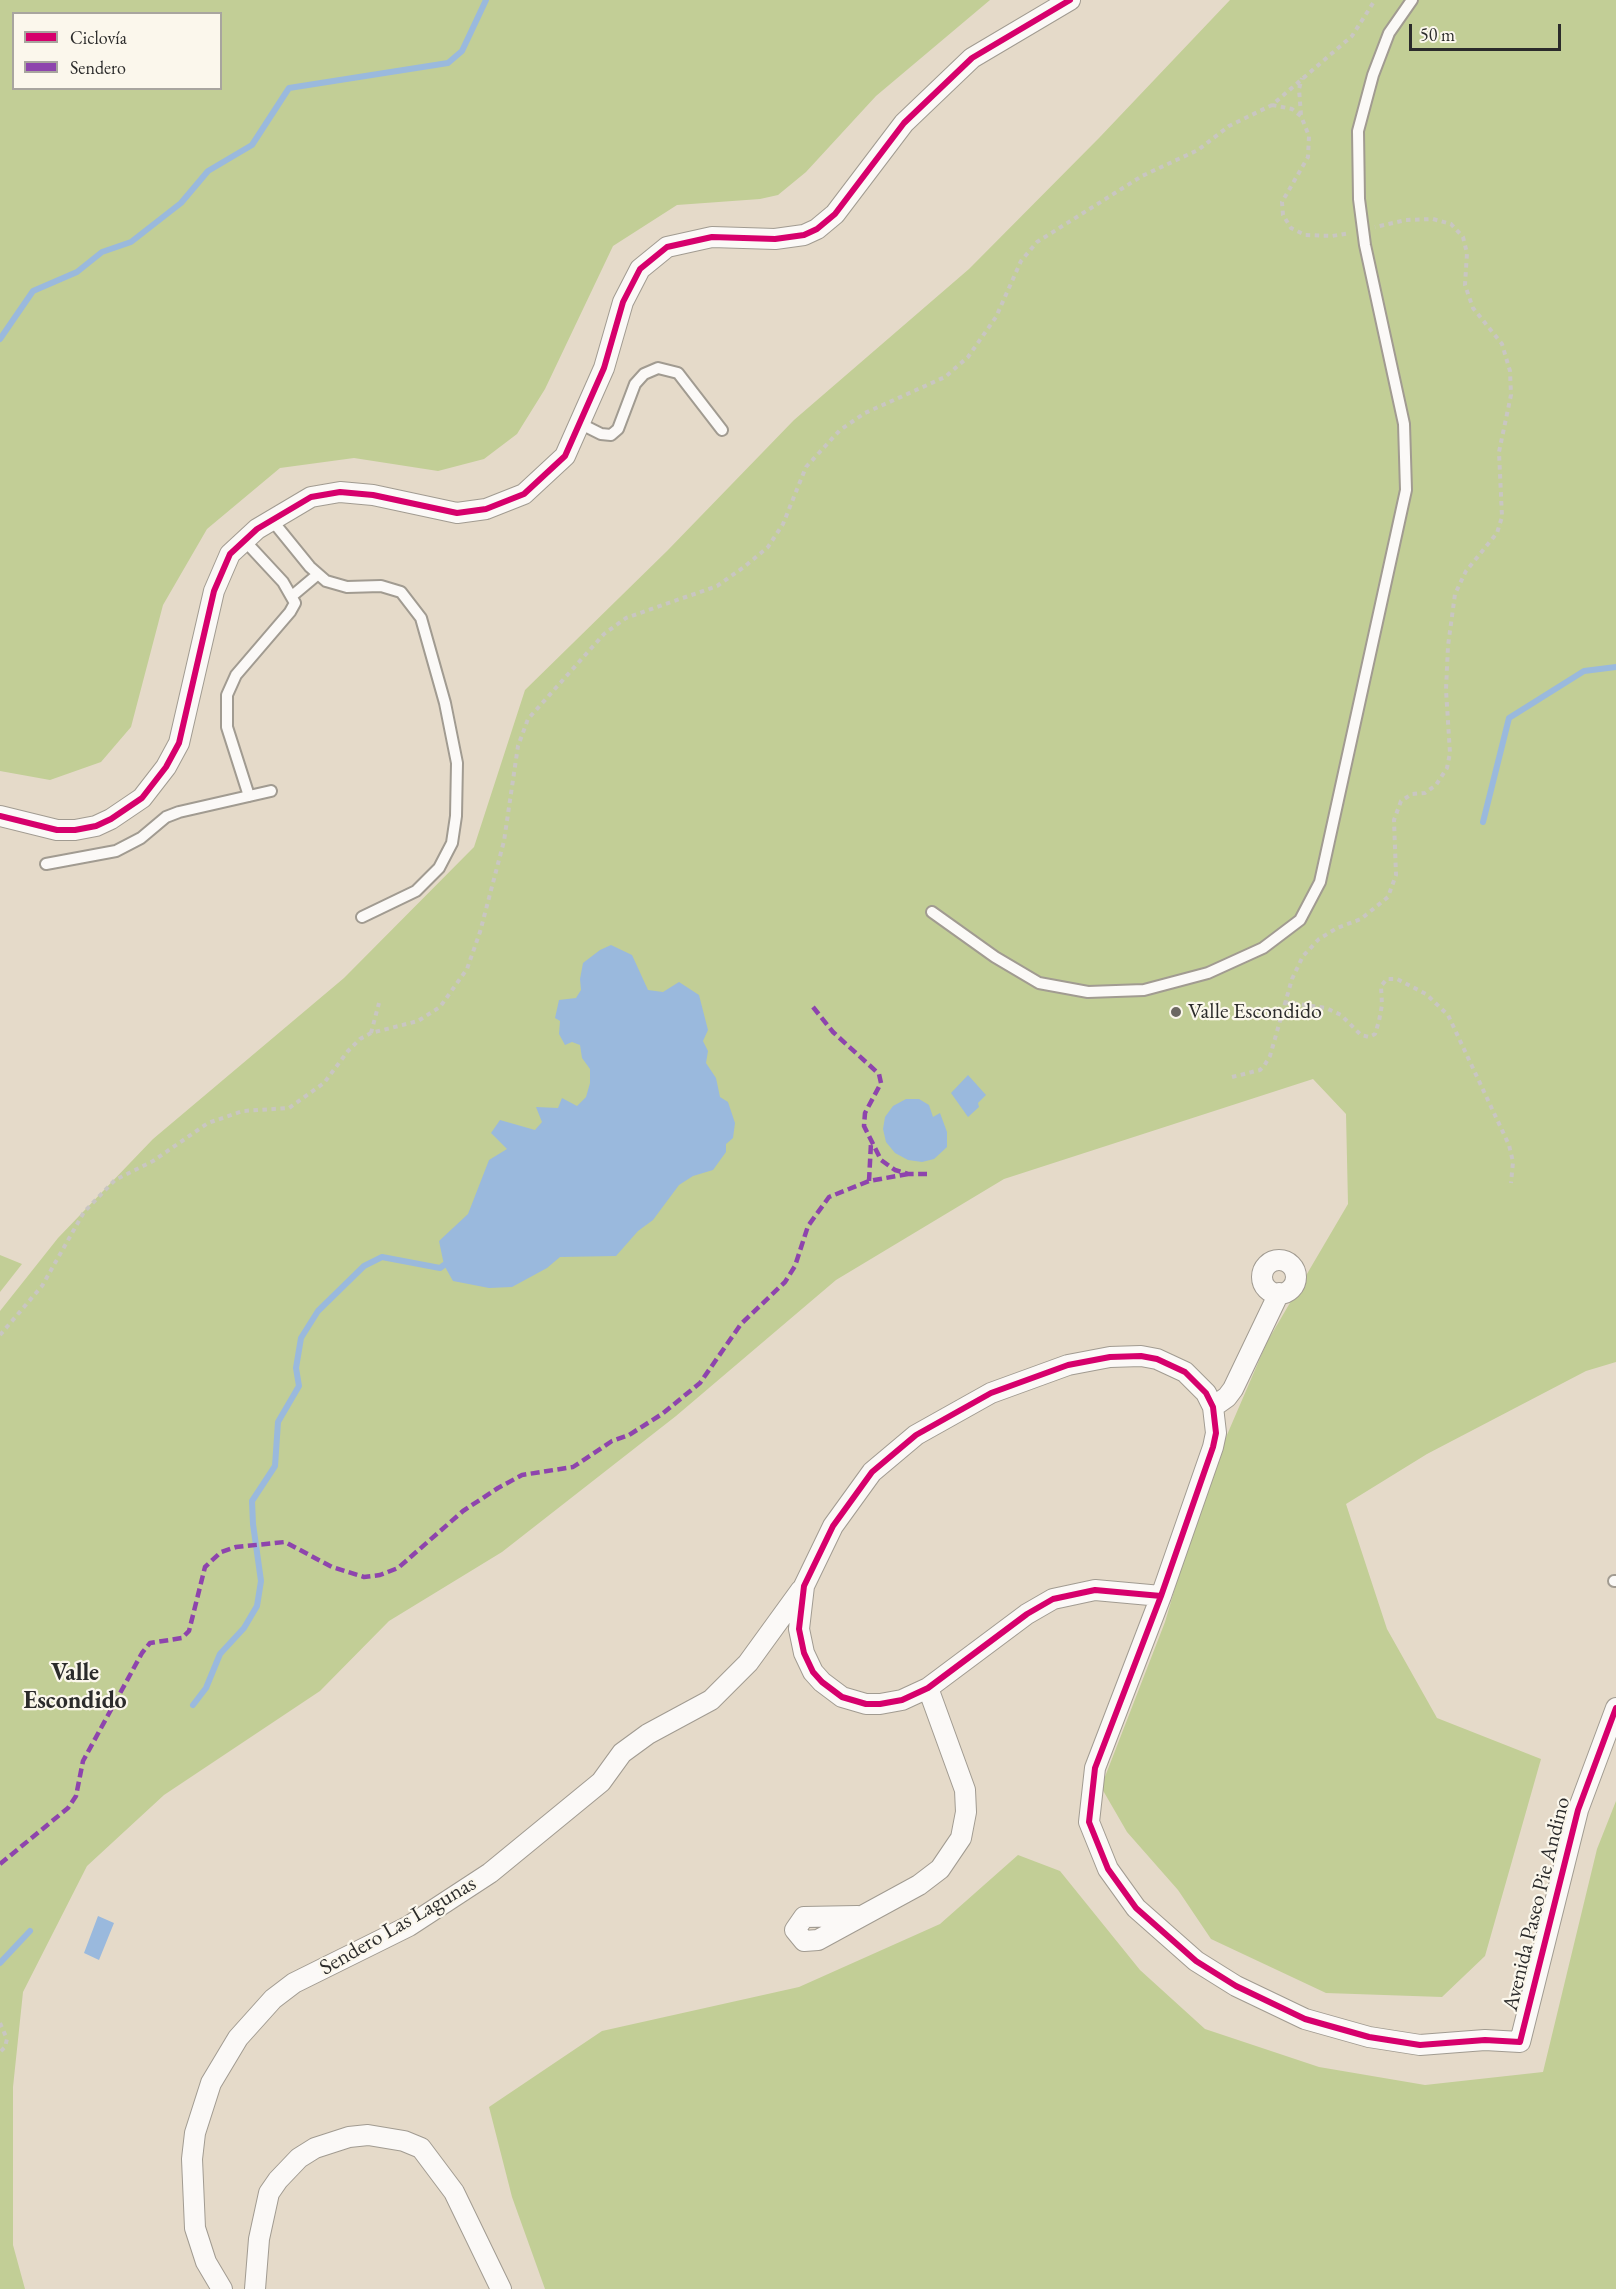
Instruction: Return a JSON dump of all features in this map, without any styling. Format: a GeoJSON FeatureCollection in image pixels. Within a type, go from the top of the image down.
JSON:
{"type":"FeatureCollection","features":[{"type":"Feature","properties":{"kind":"street"},"geometry":{"type":"LineString","coordinates":[[0,816],[57,830],[75,830],[96,826],[127,810],[155,783],[179,743],[214,591],[230,554],[244,540],[271,519],[311,497],[340,492],[373,495],[458,513],[486,509],[524,494],[544,478],[565,456],[581,424],[603,368],[623,302],[640,269],[667,247],[712,237],[775,239],[804,235],[817,229],[836,214],[904,123],[972,58],[1070,0]]}},
{"type":"Feature","properties":{"kind":"street"},"geometry":{"type":"LineString","coordinates":[[1213,1407],[1227,1397],[1233,1389],[1279,1293]]}},
{"type":"Feature","properties":{"kind":"street"},"geometry":{"type":"LineString","coordinates":[[1141,1356],[1157,1359],[1185,1372],[1206,1393],[1213,1407],[1216,1433],[1213,1447],[1161,1596],[1095,1590],[1053,1599],[1027,1614],[928,1688],[890,1703],[866,1704],[842,1697],[813,1672],[801,1640],[799,1616],[804,1586],[833,1526],[872,1472],[916,1435],[999,1389],[1078,1362],[1110,1357],[1141,1356]]}},
{"type":"Feature","properties":{"kind":"street","name":"Sendero Las Lagunas"},"geometry":{"type":"LineString","coordinates":[[222,2289],[206,2262],[195,2228],[192,2159],[198,2125],[211,2083],[243,2031],[273,2000],[294,1983],[409,1926],[490,1873],[601,1782],[622,1753],[648,1734],[711,1700],[748,1663],[804,1586]]}},
{"type":"Feature","properties":{"kind":"street","name":"Avenida Paseo Pie Andino"},"geometry":{"type":"LineString","coordinates":[[1161,1596],[1095,1768],[1089,1822],[1108,1869],[1136,1908],[1196,1961],[1236,1986],[1305,2019],[1370,2037],[1420,2045],[1485,2040],[1520,2042],[1578,1810],[1616,1708]]}},
{"type":"Feature","properties":{"kind":"street"},"geometry":{"type":"LineString","coordinates":[[774,1630],[786,1630],[801,1640]]}},
{"type":"Feature","properties":{"kind":"street"},"geometry":{"type":"LineString","coordinates":[[858,1916],[929,1879],[948,1861],[961,1838],[966,1812],[965,1790],[928,1688]]}},
{"type":"Feature","properties":{"kind":"street"},"geometry":{"type":"LineString","coordinates":[[255,2289],[259,2239],[269,2193],[278,2180],[299,2158],[315,2148],[350,2137],[368,2135],[404,2141],[421,2148],[454,2192],[501,2289]]}},
{"type":"Feature","properties":{"kind":"lane"},"geometry":{"type":"LineString","coordinates":[[932,912],[995,957],[1039,983],[1088,992],[1144,990],[1208,974],[1263,948],[1300,920],[1320,882],[1406,490],[1404,424],[1379,319],[1363,230],[1359,199],[1358,131],[1373,75],[1389,33],[1412,0]]}},
{"type":"Feature","properties":{"kind":"lane"},"geometry":{"type":"LineString","coordinates":[[581,424],[602,434],[611,435],[618,429],[635,384],[644,374],[658,368],[678,373],[722,430]]}},
{"type":"Feature","properties":{"kind":"lane"},"geometry":{"type":"LineString","coordinates":[[271,519],[317,575],[326,581],[347,587],[381,586],[401,592],[421,618],[445,703],[457,763],[456,816],[452,843],[439,868],[416,891],[362,916]]}},
{"type":"Feature","properties":{"kind":"lane"},"geometry":{"type":"LineString","coordinates":[[244,540],[295,603],[237,675],[227,695],[227,727],[249,796]]}},
{"type":"Feature","properties":{"kind":"lane"},"geometry":{"type":"LineString","coordinates":[[291,596],[317,575]]}},
{"type":"Feature","properties":{"kind":"lane"},"geometry":{"type":"LineString","coordinates":[[46,864],[116,851],[141,838],[166,817],[272,791]]}},
{"type":"Feature","properties":{"kind":"path"},"geometry":{"type":"LineString","coordinates":[[0,1335],[42,1286],[84,1212],[115,1180],[153,1161],[208,1123],[243,1111],[289,1108],[324,1083],[348,1051],[371,1033],[418,1021],[440,1006],[467,969],[494,884],[504,842],[518,746],[528,718],[604,634],[626,618],[717,586],[768,547],[783,524],[806,467],[817,452],[840,430],[865,413],[936,382],[968,357],[996,317],[1021,261],[1037,242],[1142,176],[1198,150],[1229,126],[1272,105],[1352,36],[1375,0]]}},
{"type":"Feature","properties":{"kind":"path"},"geometry":{"type":"LineString","coordinates":[[1301,116],[1299,89],[1303,76]]}},
{"type":"Feature","properties":{"kind":"path"},"geometry":{"type":"LineString","coordinates":[[1284,1002],[1326,1008],[1341,1016],[1361,1035],[1368,1037],[1375,1034],[1382,1005],[1381,986],[1387,979],[1398,979],[1426,994],[1448,1016],[1509,1145],[1513,1162],[1511,1183]]}},
{"type":"Feature","properties":{"kind":"path"},"geometry":{"type":"LineString","coordinates":[[371,1033],[379,1003]]}},
{"type":"Feature","properties":{"kind":"path"},"geometry":{"type":"LineString","coordinates":[[0,2023],[7,2039],[5,2047],[0,2052]]}},
{"type":"Feature","properties":{"kind":"green space"},"geometry":{"type":"Polygon","coordinates":[[[0,0],[990,0],[876,96],[806,172],[778,195],[760,199],[677,205],[613,246],[545,389],[517,434],[484,459],[438,471],[354,458],[280,468],[207,529],[163,605],[131,727],[101,762],[50,780],[0,771],[0,0]]]}},
{"type":"Feature","properties":{"kind":"green space"},"geometry":{"type":"Polygon","coordinates":[[[1230,0],[1616,0],[1616,1362],[1586,1371],[1427,1454],[1346,1504],[1387,1629],[1437,1718],[1541,1759],[1485,1956],[1442,1997],[1326,1993],[1211,1939],[1178,1890],[1127,1832],[1101,1787],[1165,1622],[1205,1486],[1267,1342],[1348,1204],[1346,1114],[1313,1079],[1004,1179],[836,1280],[676,1416],[502,1552],[389,1621],[320,1691],[164,1795],[87,1866],[23,1992],[13,2087],[13,2245],[25,2289],[0,2289],[0,1311],[58,1238],[153,1139],[344,978],[474,847],[525,690],[667,551],[794,420],[969,269],[1099,138],[1230,0]]]}},
{"type":"Feature","properties":{"kind":"green space"},"geometry":{"type":"Polygon","coordinates":[[[0,1255],[22,1264],[0,1292],[0,1255]]]}},
{"type":"Feature","properties":{"kind":"green space"},"geometry":{"type":"Polygon","coordinates":[[[1616,1801],[1616,2289],[545,2289],[512,2197],[489,2107],[602,2031],[799,1987],[940,1924],[1018,1855],[1060,1871],[1140,1970],[1205,2029],[1319,2067],[1425,2085],[1543,2072],[1597,1849],[1616,1801]]]}},
{"type":"Feature","properties":{"kind":"water"},"geometry":{"type":"Polygon","coordinates":[[[611,945],[632,955],[648,990],[663,992],[679,982],[699,995],[708,1030],[703,1041],[708,1051],[706,1063],[716,1078],[720,1097],[728,1102],[735,1123],[733,1138],[726,1144],[726,1152],[713,1170],[693,1176],[679,1185],[653,1220],[638,1231],[616,1256],[560,1257],[547,1268],[512,1287],[489,1288],[453,1281],[444,1265],[439,1241],[468,1214],[489,1160],[507,1149],[491,1133],[500,1120],[535,1130],[542,1122],[536,1107],[558,1108],[562,1098],[577,1106],[586,1097],[590,1083],[590,1069],[582,1058],[580,1045],[572,1042],[565,1045],[559,1034],[560,1021],[555,1018],[559,1000],[576,998],[581,990],[580,979],[583,963],[611,945]]]}},
{"type":"Feature","properties":{"kind":"water"},"geometry":{"type":"Polygon","coordinates":[[[968,1075],[986,1095],[978,1103],[979,1107],[968,1117],[951,1093],[968,1075]]]}},
{"type":"Feature","properties":{"kind":"water"},"geometry":{"type":"Polygon","coordinates":[[[906,1099],[919,1099],[929,1105],[933,1117],[940,1113],[947,1132],[947,1147],[934,1159],[922,1162],[908,1160],[895,1153],[886,1142],[883,1129],[885,1117],[893,1106],[906,1099]]]}},
{"type":"Feature","properties":{"kind":"water"},"geometry":{"type":"Polygon","coordinates":[[[98,1916],[114,1923],[99,1960],[84,1953],[98,1916]]]}},
{"type":"Feature","properties":{"kind":"waterway"},"geometry":{"type":"LineString","coordinates":[[0,339],[33,291],[77,272],[102,252],[131,242],[181,203],[208,171],[252,145],[289,88],[448,63],[462,51],[486,0]]}},
{"type":"Feature","properties":{"kind":"waterway"},"geometry":{"type":"LineString","coordinates":[[1483,822],[1509,718],[1584,671],[1616,667]]}},
{"type":"Feature","properties":{"kind":"waterway"},"geometry":{"type":"LineString","coordinates":[[193,1705],[206,1688],[220,1654],[244,1628],[257,1606],[261,1581],[252,1501],[275,1466],[278,1422],[299,1386],[296,1368],[301,1338],[318,1311],[364,1266],[382,1257],[440,1268],[444,1265]]}},
{"type":"Feature","properties":{"kind":"waterway"},"geometry":{"type":"LineString","coordinates":[[0,1963],[30,1931]]}},
{"type":"Feature","properties":{"kind":"marked path"},"geometry":{"type":"LineString","coordinates":[[813,1007],[833,1032],[879,1074],[881,1083],[865,1113],[864,1126],[881,1160],[895,1170],[908,1174],[927,1174]]}},
{"type":"Feature","properties":{"kind":"marked path"},"geometry":{"type":"LineString","coordinates":[[869,1181],[871,1143]]}},
{"type":"Feature","properties":{"kind":"marked path"},"geometry":{"type":"LineString","coordinates":[[0,1864],[68,1808],[76,1796],[83,1761],[142,1653],[150,1643],[182,1638],[189,1631],[205,1567],[221,1552],[236,1547],[285,1542],[332,1567],[364,1577],[380,1575],[398,1568],[463,1511],[498,1488],[522,1475],[573,1467],[612,1441],[629,1435],[662,1414],[700,1383],[741,1324],[785,1282],[795,1266],[808,1226],[829,1197],[869,1181],[908,1174]]}},
{"type":"Feature","properties":{"kind":"cycle path"},"geometry":{"type":"LineString","coordinates":[[0,816],[57,830],[75,830],[96,826],[111,819],[142,798],[166,767],[179,743],[214,591],[230,554],[257,529],[311,497],[340,492],[373,495],[457,513],[486,509],[524,494],[565,456],[604,368],[623,302],[640,269],[667,247],[712,237],[775,239],[804,235],[817,229],[835,214],[904,123],[972,58],[1070,0]]}},
{"type":"Feature","properties":{"kind":"cycle path"},"geometry":{"type":"LineString","coordinates":[[1161,1596],[1095,1590],[1053,1599],[1027,1614],[928,1688],[902,1700],[880,1704],[866,1704],[842,1697],[822,1682],[813,1672],[804,1653],[799,1629],[804,1586],[833,1526],[872,1472],[916,1435],[991,1393],[1068,1365],[1110,1357],[1141,1356],[1157,1359],[1185,1372],[1206,1393],[1213,1407],[1216,1433],[1161,1596],[1095,1768],[1089,1822],[1108,1869],[1136,1908],[1196,1961],[1236,1986],[1305,2019],[1369,2037],[1420,2045],[1485,2040],[1520,2042],[1578,1810],[1616,1708]]}},
{"type":"Feature","properties":{"kind":"place","name":"Valle Escondido"},"geometry":{"type":"Point","coordinates":[1176,1012]}},
{"type":"Feature","properties":{"kind":"district","name":"Valle Escondido"},"geometry":{"type":"Point","coordinates":[75,1687]}}]}
